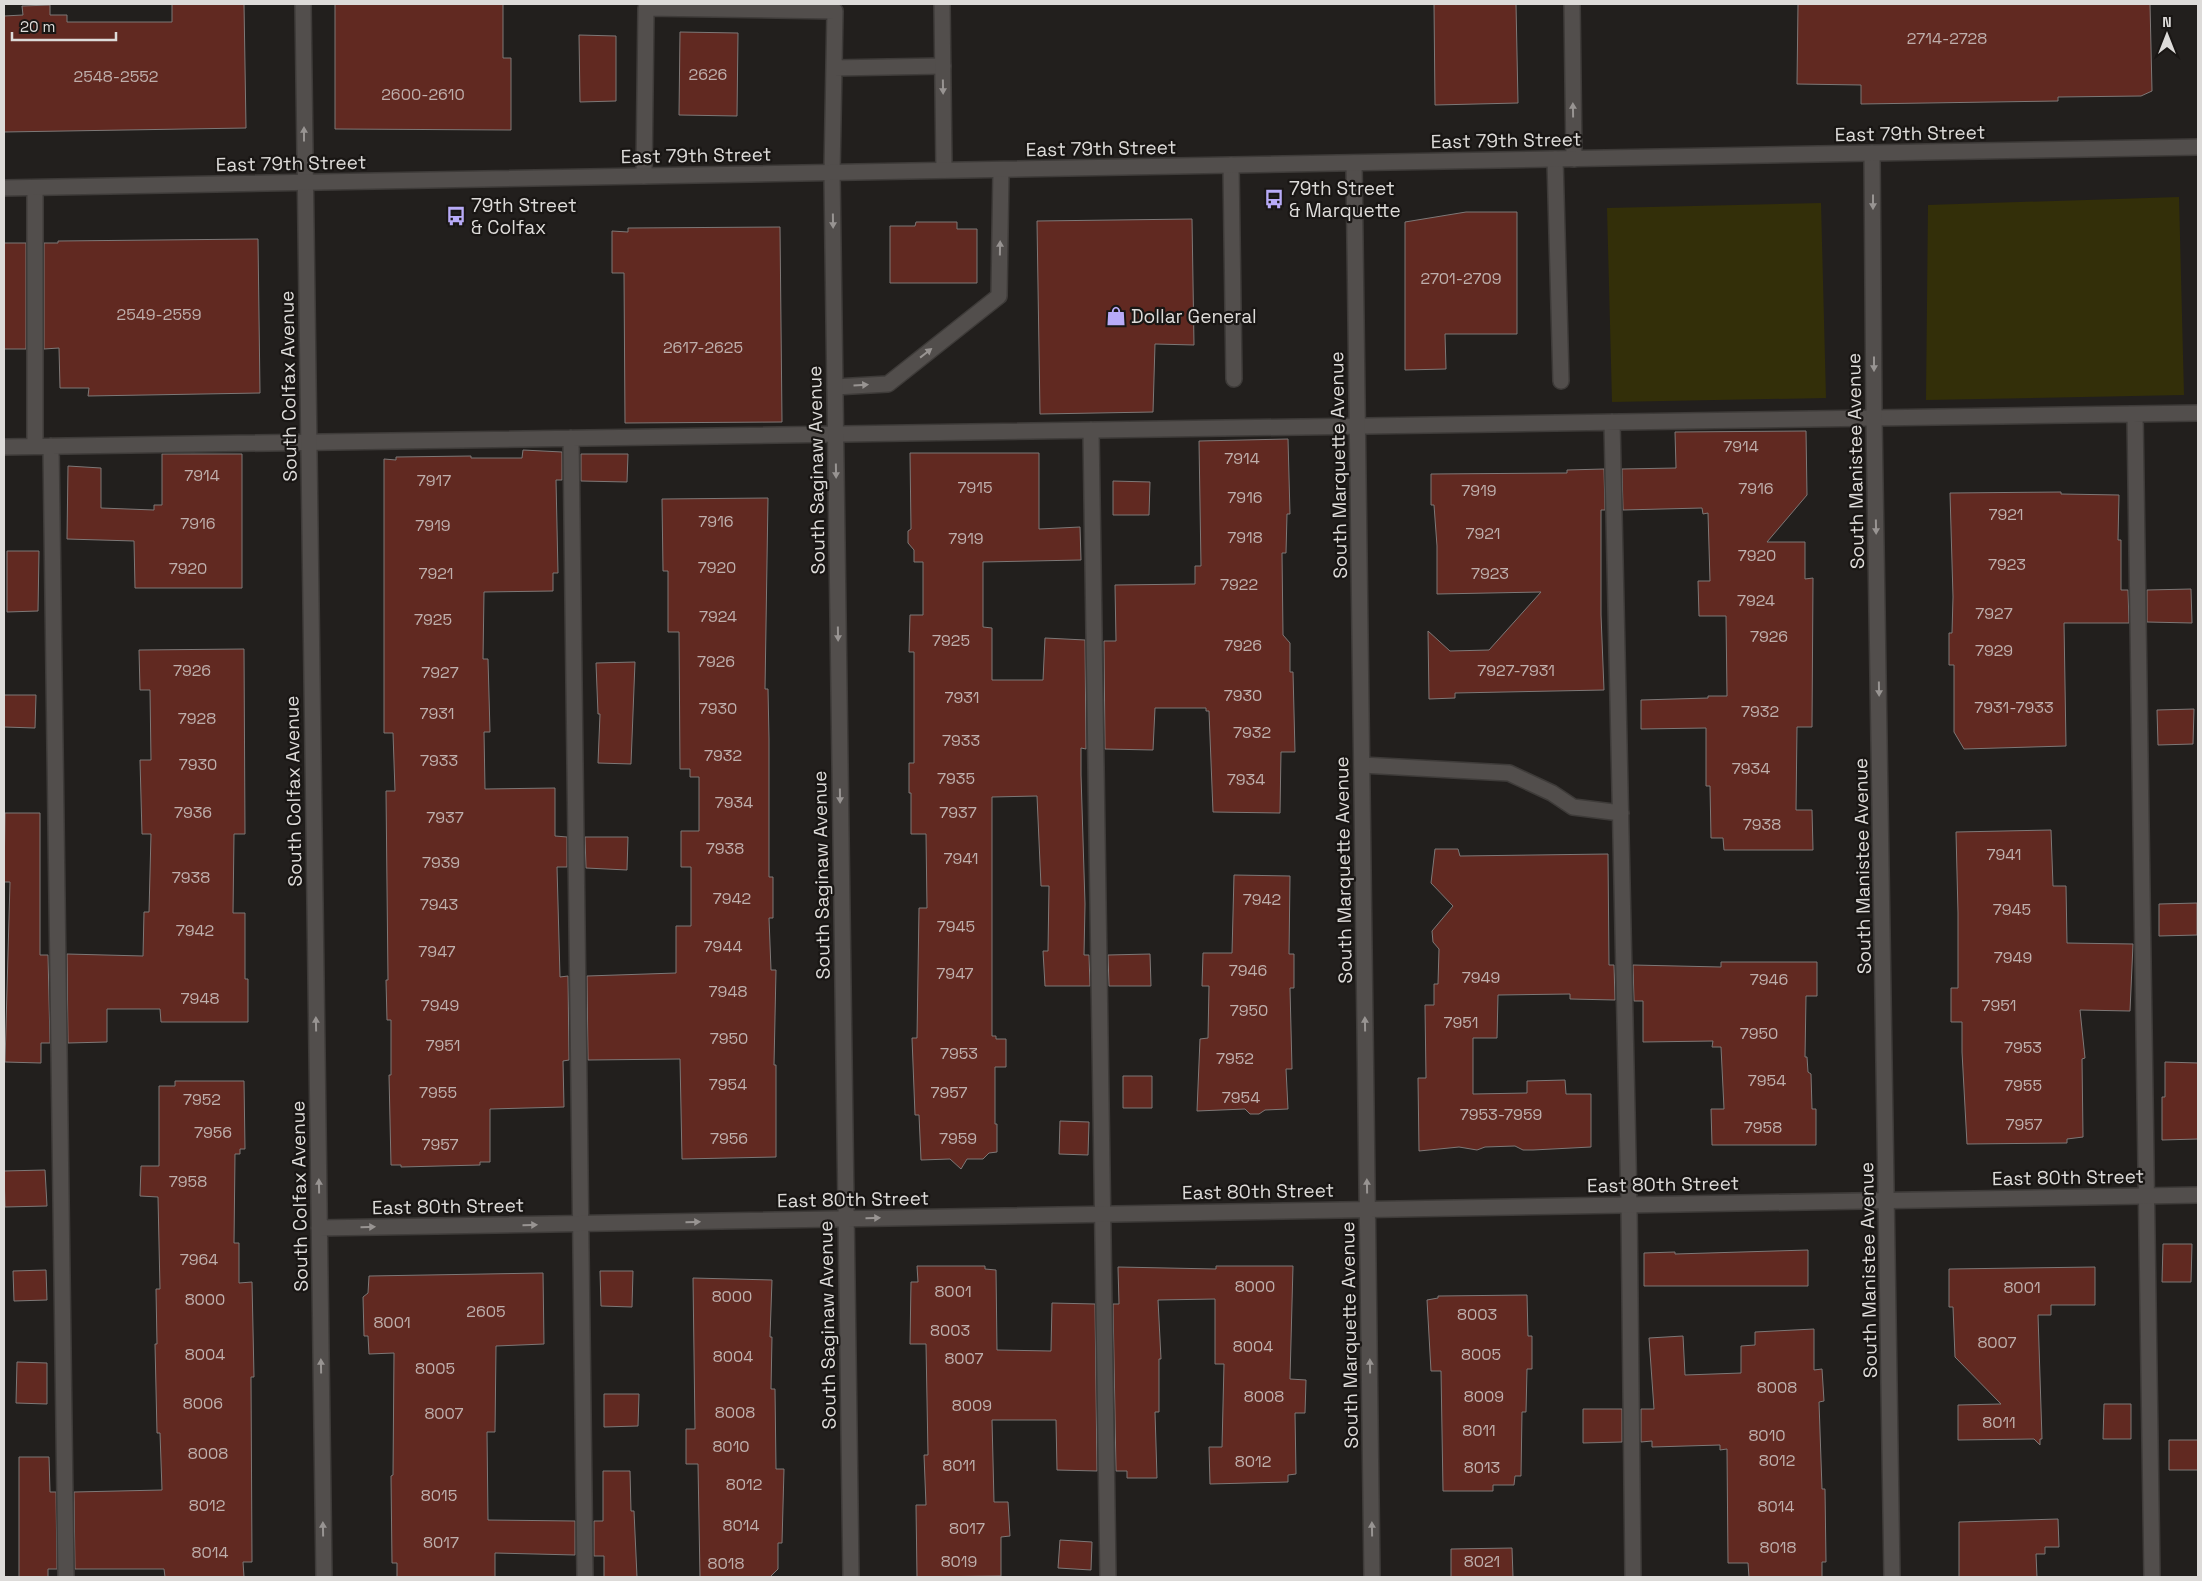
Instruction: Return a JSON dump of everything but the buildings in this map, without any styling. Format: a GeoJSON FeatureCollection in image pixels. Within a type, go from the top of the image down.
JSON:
{"type":"FeatureCollection","features":[{"type":"Feature","properties":{"kind":"street","name":"South Colfax Avenue"},"geometry":{"type":"LineString","coordinates":[[303,4],[324,1577]]}},
{"type":"Feature","properties":{"kind":"street"},"geometry":{"type":"LineString","coordinates":[[942,4],[944,170]]}},
{"type":"Feature","properties":{"kind":"street"},"geometry":{"type":"LineString","coordinates":[[1572,4],[1574,159]]}},
{"type":"Feature","properties":{"kind":"street","name":"South Saginaw Avenue"},"geometry":{"type":"LineString","coordinates":[[644,176],[646,8],[834,11],[832,173],[851,1577]]}},
{"type":"Feature","properties":{"kind":"street"},"geometry":{"type":"LineString","coordinates":[[834,68],[943,66]]}},
{"type":"Feature","properties":{"kind":"street","name":"East 79th Street"},"geometry":{"type":"LineString","coordinates":[[4,188],[2198,147]]}},
{"type":"Feature","properties":{"kind":"street","name":"South Manistee Avenue"},"geometry":{"type":"LineString","coordinates":[[1872,153],[1874,418],[1892,1577]]}},
{"type":"Feature","properties":{"kind":"street"},"geometry":{"type":"LineString","coordinates":[[1555,159],[1561,381]]}},
{"type":"Feature","properties":{"kind":"street","name":"South Marquette Avenue"},"geometry":{"type":"LineString","coordinates":[[1354,163],[1372,1577]]}},
{"type":"Feature","properties":{"kind":"street"},"geometry":{"type":"LineString","coordinates":[[1231,165],[1234,379]]}},
{"type":"Feature","properties":{"kind":"street"},"geometry":{"type":"LineString","coordinates":[[835,387],[888,384],[999,296],[1001,170]]}},
{"type":"Feature","properties":{"kind":"street"},"geometry":{"type":"LineString","coordinates":[[34,188],[35,446]]}},
{"type":"Feature","properties":{"kind":"street"},"geometry":{"type":"LineString","coordinates":[[4,447],[2198,413]]}},
{"type":"Feature","properties":{"kind":"street"},"geometry":{"type":"LineString","coordinates":[[2135,414],[2152,1577]]}},
{"type":"Feature","properties":{"kind":"street"},"geometry":{"type":"LineString","coordinates":[[1612,422],[1629,1205],[1633,1577]]}},
{"type":"Feature","properties":{"kind":"street"},"geometry":{"type":"LineString","coordinates":[[1091,430],[1108,1577]]}},
{"type":"Feature","properties":{"kind":"street"},"geometry":{"type":"LineString","coordinates":[[571,438],[585,1577]]}},
{"type":"Feature","properties":{"kind":"street"},"geometry":{"type":"LineString","coordinates":[[51,446],[66,1577]]}},
{"type":"Feature","properties":{"kind":"street"},"geometry":{"type":"LineString","coordinates":[[1362,765],[1509,773],[1552,793],[1573,807],[1621,814]]}},
{"type":"Feature","properties":{"kind":"street","name":"East 80th Street"},"geometry":{"type":"LineString","coordinates":[[319,1228],[2198,1195]]}},
{"type":"Feature","properties":{"kind":"shaded area"},"geometry":{"type":"Polygon","coordinates":[[[2179,197],[2184,395],[1926,400],[1928,205],[2179,197]]]}},
{"type":"Feature","properties":{"kind":"shaded area"},"geometry":{"type":"Polygon","coordinates":[[[1821,203],[1826,398],[1612,402],[1607,208],[1821,203]]]}},
{"type":"Feature","properties":{"kind":"place","name":"79th Street & Marquette"},"geometry":{"type":"Point","coordinates":[1274,199]}},
{"type":"Feature","properties":{"kind":"place","name":"79th Street & Colfax"},"geometry":{"type":"Point","coordinates":[456,216]}},
{"type":"Feature","properties":{"kind":"place","name":"Dollar General"},"geometry":{"type":"Point","coordinates":[1116,316]}}]}
